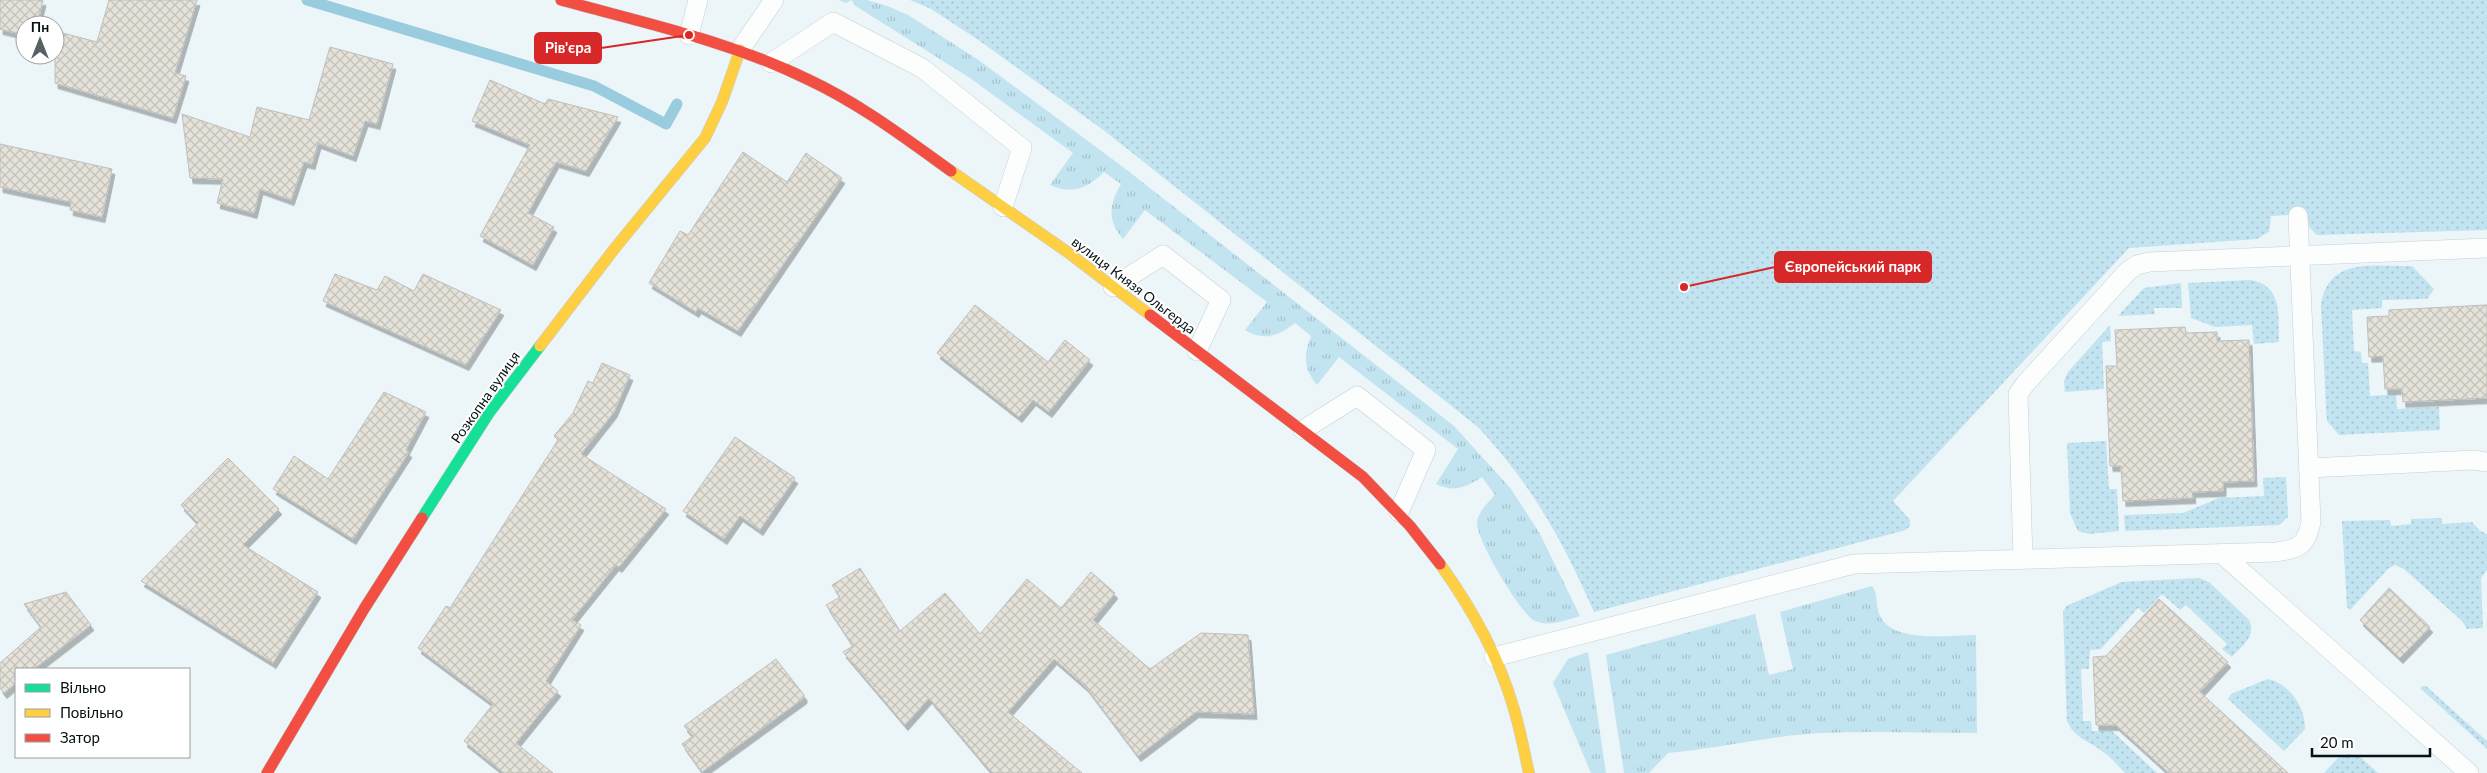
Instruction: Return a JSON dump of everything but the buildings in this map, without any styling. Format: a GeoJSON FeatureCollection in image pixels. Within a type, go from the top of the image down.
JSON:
{"type":"FeatureCollection","features":[{"type":"Feature","properties":{"kind":"main road","name":"вулиця Князя Ольгерда"},"geometry":{"type":"LineString","coordinates":[[561,0],[603,6],[688,35],[740,50],[808,79],[876,118],[1113,287],[1363,477],[1399,512],[1430,550],[1469,607],[1494,658],[1511,699],[1528,773]]}},
{"type":"Feature","properties":{"kind":"main road","name":"Розкопна вулиця"},"geometry":{"type":"LineString","coordinates":[[267,773],[364,609],[489,413],[615,248],[692,157],[705,138],[722,102],[740,50]]}},
{"type":"Feature","properties":{"kind":"lane"},"geometry":{"type":"LineString","coordinates":[[688,35],[698,0]]}},
{"type":"Feature","properties":{"kind":"lane"},"geometry":{"type":"LineString","coordinates":[[740,50],[774,0]]}},
{"type":"Feature","properties":{"kind":"lane"},"geometry":{"type":"LineString","coordinates":[[772,64],[833,22],[922,68],[1022,148],[1003,207]]}},
{"type":"Feature","properties":{"kind":"lane"},"geometry":{"type":"LineString","coordinates":[[1494,658],[1836,567],[1872,563],[2278,552],[2298,548],[2308,537],[2311,522],[2298,216]]}},
{"type":"Feature","properties":{"kind":"lane"},"geometry":{"type":"LineString","coordinates":[[2024,559],[2017,409],[2018,394],[2128,271],[2138,264],[2300,254],[2487,248]]}},
{"type":"Feature","properties":{"kind":"lane"},"geometry":{"type":"LineString","coordinates":[[1113,287],[1163,255],[1221,300],[1197,351]]}},
{"type":"Feature","properties":{"kind":"lane"},"geometry":{"type":"LineString","coordinates":[[1303,430],[1358,396],[1426,450],[1399,512]]}},
{"type":"Feature","properties":{"kind":"lane"},"geometry":{"type":"LineString","coordinates":[[2309,468],[2474,460],[2487,462]]}},
{"type":"Feature","properties":{"kind":"lane"},"geometry":{"type":"LineString","coordinates":[[2222,554],[2469,773]]}},
{"type":"Feature","properties":{"kind":"green space"},"geometry":{"type":"Polygon","coordinates":[[[839,0],[852,0],[846,3],[839,0]]]}},
{"type":"Feature","properties":{"kind":"green space"},"geometry":{"type":"Polygon","coordinates":[[[852,0],[867,0],[908,15],[977,59],[1123,167],[1454,426],[1511,489],[1540,534],[1580,616],[1558,622],[1540,623],[1528,616],[1510,592],[1491,559],[1477,523],[1479,515],[1495,495],[1482,477],[1460,488],[1442,487],[1436,484],[1458,449],[1339,357],[1317,385],[1309,373],[1306,362],[1311,336],[1295,323],[1284,331],[1272,336],[1259,336],[1245,330],[1267,302],[1145,210],[1123,239],[1112,219],[1112,206],[1121,184],[1104,172],[1086,186],[1072,190],[1050,185],[1073,153],[970,78],[854,5],[852,0]]]}},
{"type":"Feature","properties":{"kind":"green space"},"geometry":{"type":"Polygon","coordinates":[[[910,0],[2487,0],[2487,230],[2317,235],[2309,227],[2307,214],[2271,216],[2269,232],[2257,239],[2129,248],[1893,501],[1910,520],[1910,526],[1906,530],[1594,612],[1570,561],[1545,515],[1515,470],[1478,427],[1106,132],[977,39],[931,9],[910,0]]]}},
{"type":"Feature","properties":{"kind":"green space"},"geometry":{"type":"Polygon","coordinates":[[[2412,266],[2434,289],[2427,299],[2382,300],[2382,308],[2352,310],[2354,351],[2361,352],[2362,363],[2368,363],[2370,396],[2396,394],[2397,409],[2439,407],[2440,430],[2339,435],[2327,421],[2321,304],[2326,289],[2333,278],[2343,271],[2355,267],[2412,266]]]}},
{"type":"Feature","properties":{"kind":"green space"},"geometry":{"type":"Polygon","coordinates":[[[2250,280],[2261,283],[2268,288],[2277,303],[2279,342],[2254,344],[2252,325],[2215,327],[2191,318],[2188,283],[2250,280]]]}},
{"type":"Feature","properties":{"kind":"green space"},"geometry":{"type":"Polygon","coordinates":[[[2181,283],[2182,308],[2154,308],[2155,314],[2118,316],[2144,288],[2181,283]]]}},
{"type":"Feature","properties":{"kind":"green space"},"geometry":{"type":"Polygon","coordinates":[[[2110,325],[2111,341],[2102,342],[2104,389],[2065,392],[2064,381],[2068,372],[2110,325]]]}},
{"type":"Feature","properties":{"kind":"green space"},"geometry":{"type":"Polygon","coordinates":[[[2106,441],[2109,489],[2117,489],[2119,531],[2089,534],[2078,531],[2070,513],[2067,443],[2106,441]]]}},
{"type":"Feature","properties":{"kind":"green space"},"geometry":{"type":"Polygon","coordinates":[[[2286,477],[2288,517],[2279,525],[2125,531],[2124,515],[2183,513],[2219,498],[2264,496],[2263,478],[2286,477]]]}},
{"type":"Feature","properties":{"kind":"green space"},"geometry":{"type":"Polygon","coordinates":[[[2442,518],[2442,524],[2472,522],[2479,530],[2487,534],[2487,570],[2481,578],[2483,628],[2467,629],[2463,622],[2404,569],[2395,565],[2389,568],[2350,610],[2347,607],[2342,521],[2390,520],[2391,526],[2411,524],[2411,519],[2442,518]]]}},
{"type":"Feature","properties":{"kind":"green space"},"geometry":{"type":"Polygon","coordinates":[[[2199,578],[2209,582],[2249,620],[2251,626],[2250,636],[2232,657],[2222,649],[2227,644],[2186,605],[2180,610],[2162,594],[2144,613],[2138,608],[2101,649],[2090,650],[2089,669],[2081,669],[2083,721],[2091,721],[2092,731],[2112,731],[2157,773],[2125,773],[2105,753],[2078,735],[2067,721],[2063,612],[2066,606],[2122,582],[2199,578]]]}},
{"type":"Feature","properties":{"kind":"green space"},"geometry":{"type":"Polygon","coordinates":[[[1872,586],[1876,593],[1880,616],[1887,625],[1897,631],[1924,636],[1976,635],[1977,733],[1820,733],[1763,739],[1668,753],[1649,773],[1624,773],[1606,655],[1755,614],[1769,675],[1793,669],[1780,612],[1872,586]]]}},
{"type":"Feature","properties":{"kind":"green space"},"geometry":{"type":"Polygon","coordinates":[[[1588,652],[1606,773],[1591,773],[1553,683],[1568,659],[1588,652]]]}},
{"type":"Feature","properties":{"kind":"green space"},"geometry":{"type":"Polygon","coordinates":[[[2268,679],[2283,686],[2290,692],[2299,705],[2304,721],[2305,729],[2284,751],[2228,699],[2231,694],[2268,679]]]}},
{"type":"Feature","properties":{"kind":"green space"},"geometry":{"type":"Polygon","coordinates":[[[2426,686],[2487,741],[2487,749],[2420,688],[2426,686]]]}},
{"type":"Feature","properties":{"kind":"green space"},"geometry":{"type":"Polygon","coordinates":[[[2348,754],[2359,756],[2378,773],[2324,773],[2338,758],[2348,754]]]}},
{"type":"Feature","properties":{"kind":"waterway"},"geometry":{"type":"LineString","coordinates":[[307,0],[594,86],[666,124],[677,104]]}},
{"type":"Feature","properties":{"kind":"traffic: fast"},"geometry":{"type":"LineString","coordinates":[[422,518],[489,413],[540,346]]}},
{"type":"Feature","properties":{"kind":"traffic: slow"},"geometry":{"type":"LineString","coordinates":[[540,346],[615,248],[705,138],[722,102],[740,50]]}},
{"type":"Feature","properties":{"kind":"traffic: slow"},"geometry":{"type":"LineString","coordinates":[[951,171],[1066,251],[1150,315]]}},
{"type":"Feature","properties":{"kind":"traffic: slow"},"geometry":{"type":"LineString","coordinates":[[1440,564],[1473,614],[1500,668],[1520,731],[1529,773]]}},
{"type":"Feature","properties":{"kind":"traffic: jam"},"geometry":{"type":"LineString","coordinates":[[561,0],[717,43],[807,79],[863,110],[951,171]]}},
{"type":"Feature","properties":{"kind":"traffic: jam"},"geometry":{"type":"LineString","coordinates":[[1150,315],[1363,477],[1410,526],[1440,564]]}},
{"type":"Feature","properties":{"kind":"traffic: jam"},"geometry":{"type":"LineString","coordinates":[[267,773],[364,609],[422,518]]}},
{"type":"Feature","properties":{"kind":"place","name":"Рів'єра"},"geometry":{"type":"Point","coordinates":[689,35]}},
{"type":"Feature","properties":{"kind":"place","name":"Європейський парк"},"geometry":{"type":"Point","coordinates":[1684,287]}}]}
